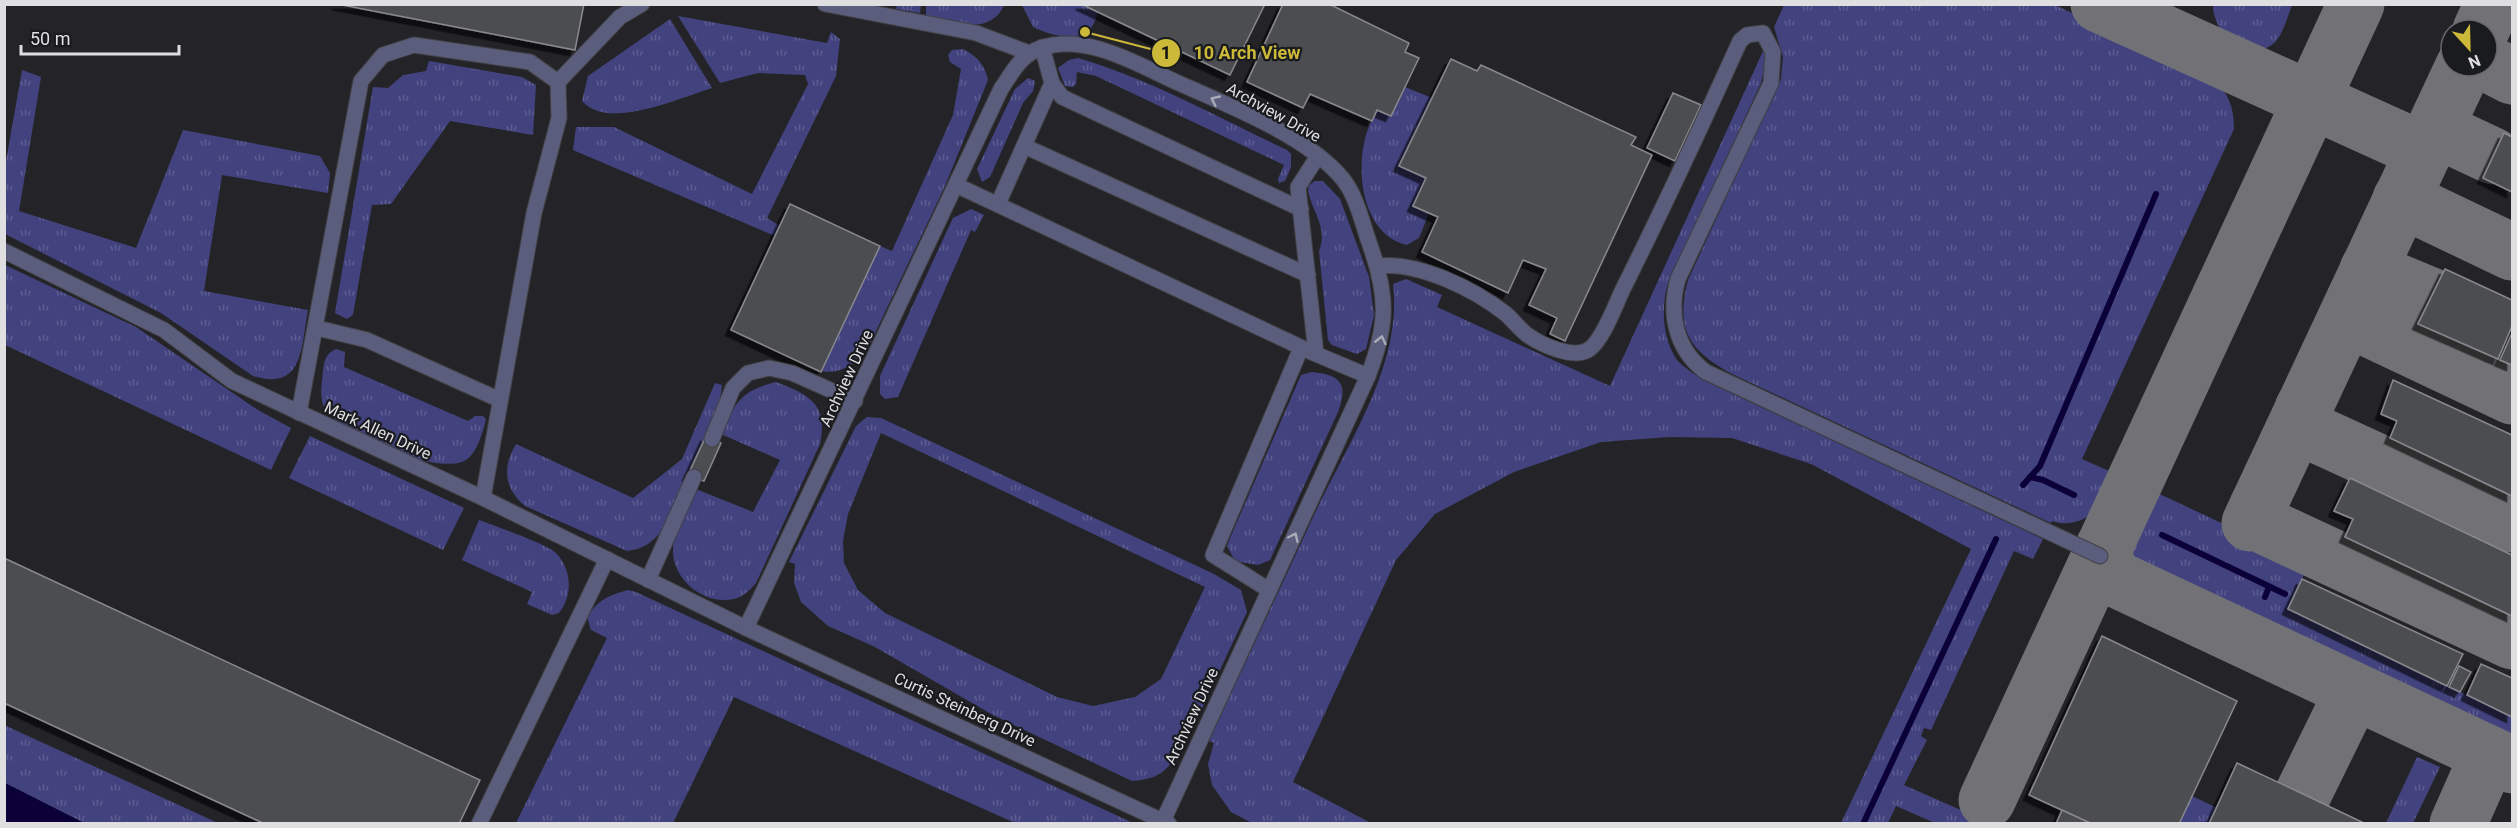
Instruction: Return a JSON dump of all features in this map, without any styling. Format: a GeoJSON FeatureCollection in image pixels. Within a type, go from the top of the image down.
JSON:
{"type":"FeatureCollection","features":[{"type":"Feature","properties":{"kind":"lane"},"geometry":{"type":"LineString","coordinates":[[483,498],[534,213],[559,118],[558,82],[620,17],[642,4]]}},
{"type":"Feature","properties":{"kind":"lane"},"geometry":{"type":"LineString","coordinates":[[825,4],[976,33],[1035,50],[1062,97],[1301,209]]}},
{"type":"Feature","properties":{"kind":"lane"},"geometry":{"type":"LineString","coordinates":[[1377,266],[1395,264],[1420,269],[1489,302],[1529,336],[1562,351],[1576,353],[1589,350],[1599,338],[1633,270],[1740,41],[1747,35],[1763,33],[1773,52],[1772,83],[1692,249],[1673,296],[1676,328],[1688,354],[1706,372],[2100,556]]}},
{"type":"Feature","properties":{"kind":"lane","name":"Archview Drive"},"geometry":{"type":"LineString","coordinates":[[746,628],[1001,89],[1035,50],[1060,44],[1087,46],[1119,56],[1250,116],[1318,156],[1343,180],[1354,200],[1377,266],[1383,288],[1385,315],[1381,344],[1368,376],[1166,822]]}},
{"type":"Feature","properties":{"kind":"lane"},"geometry":{"type":"LineString","coordinates":[[299,413],[317,328],[361,81],[383,55],[414,45],[530,62],[558,82]]}},
{"type":"Feature","properties":{"kind":"lane"},"geometry":{"type":"LineString","coordinates":[[998,204],[1052,83]]}},
{"type":"Feature","properties":{"kind":"lane"},"geometry":{"type":"LineString","coordinates":[[1024,146],[1308,275]]}},
{"type":"Feature","properties":{"kind":"lane"},"geometry":{"type":"LineString","coordinates":[[1316,354],[1298,187],[1318,156]]}},
{"type":"Feature","properties":{"kind":"lane"},"geometry":{"type":"LineString","coordinates":[[956,185],[1301,348],[1368,376]]}},
{"type":"Feature","properties":{"kind":"lane","name":"Mark Allen Drive"},"geometry":{"type":"LineString","coordinates":[[4,250],[164,330],[232,381],[483,498],[746,628]]}},
{"type":"Feature","properties":{"kind":"lane"},"geometry":{"type":"LineString","coordinates":[[317,328],[367,340],[501,400]]}},
{"type":"Feature","properties":{"kind":"lane"},"geometry":{"type":"LineString","coordinates":[[1269,591],[1213,555],[1301,348]]}},
{"type":"Feature","properties":{"kind":"lane"},"geometry":{"type":"LineString","coordinates":[[712,439],[733,388],[748,373],[769,368],[792,373],[855,400]]}},
{"type":"Feature","properties":{"kind":"lane"},"geometry":{"type":"LineString","coordinates":[[648,580],[694,477]]}},
{"type":"Feature","properties":{"kind":"lane"},"geometry":{"type":"LineString","coordinates":[[479,824],[607,559]]}},
{"type":"Feature","properties":{"kind":"lane","name":"Curtis Steinberg Drive"},"geometry":{"type":"LineString","coordinates":[[746,628],[1166,822]]}},
{"type":"Feature","properties":{"kind":"green space"},"geometry":{"type":"Polygon","coordinates":[[[897,4],[921,5],[920,13],[896,9],[897,4]]]}},
{"type":"Feature","properties":{"kind":"green space"},"geometry":{"type":"Polygon","coordinates":[[[2213,4],[2292,5],[2283,30],[2274,43],[2264,49],[2253,51],[2233,43],[2225,35],[2215,16],[2213,4]]]}},
{"type":"Feature","properties":{"kind":"green space"},"geometry":{"type":"Polygon","coordinates":[[[926,5],[1004,5],[990,21],[970,25],[947,22],[926,15],[926,5]]]}},
{"type":"Feature","properties":{"kind":"green space"},"geometry":{"type":"Polygon","coordinates":[[[1022,5],[1081,5],[1098,12],[1089,30],[1069,37],[1033,27],[1022,5]]]}},
{"type":"Feature","properties":{"kind":"green space"},"geometry":{"type":"Polygon","coordinates":[[[1784,5],[2055,5],[2215,80],[2224,91],[2232,108],[2234,129],[2082,459],[2118,475],[2103,506],[2092,514],[2079,521],[2059,523],[2052,521],[2051,523],[1732,374],[1705,356],[1689,337],[1683,312],[1688,280],[1781,79],[1783,57],[1774,27],[1784,5]]]}},
{"type":"Feature","properties":{"kind":"green space"},"geometry":{"type":"Polygon","coordinates":[[[678,16],[827,43],[831,32],[840,39],[836,76],[767,218],[780,226],[775,236],[573,150],[576,127],[614,127],[752,194],[808,84],[805,75],[758,73],[720,83],[678,16]]]}},
{"type":"Feature","properties":{"kind":"green space"},"geometry":{"type":"Polygon","coordinates":[[[670,19],[712,88],[644,110],[626,113],[609,113],[594,109],[582,101],[588,76],[670,19]]]}},
{"type":"Feature","properties":{"kind":"green space"},"geometry":{"type":"Polygon","coordinates":[[[963,49],[980,61],[988,80],[945,186],[867,350],[857,360],[841,370],[822,371],[880,246],[892,251],[953,115],[961,69],[950,62],[948,55],[952,50],[963,49]]]}},
{"type":"Feature","properties":{"kind":"green space"},"geometry":{"type":"Polygon","coordinates":[[[1764,49],[1766,61],[1761,83],[1668,283],[1664,302],[1664,322],[1668,342],[1677,360],[1703,380],[2043,539],[2033,559],[2014,551],[1931,730],[1924,728],[1921,736],[1927,740],[1904,785],[1990,823],[1935,823],[1896,806],[1888,823],[1841,823],[1971,549],[1811,464],[1732,438],[1669,437],[1601,442],[1514,472],[1435,514],[1396,560],[1293,782],[1371,823],[1252,823],[1231,812],[1212,785],[1208,764],[1214,743],[1209,741],[1315,513],[1370,402],[1390,343],[1394,314],[1393,284],[1406,279],[1442,295],[1437,307],[1610,386],[1764,49]]]}},
{"type":"Feature","properties":{"kind":"green space"},"geometry":{"type":"Polygon","coordinates":[[[1078,58],[1158,88],[1287,150],[1291,154],[1291,167],[1285,181],[1279,183],[1278,179],[1284,165],[1096,76],[1077,72],[1076,84],[1073,87],[1065,86],[1058,68],[1069,60],[1078,58]]]}},
{"type":"Feature","properties":{"kind":"green space"},"geometry":{"type":"Polygon","coordinates":[[[429,61],[522,77],[536,85],[533,135],[450,121],[391,204],[372,205],[353,315],[347,319],[335,313],[373,87],[388,88],[403,75],[426,71],[429,61]]]}},
{"type":"Feature","properties":{"kind":"green space"},"geometry":{"type":"Polygon","coordinates":[[[22,70],[41,77],[19,211],[136,248],[183,130],[320,156],[330,173],[328,193],[222,175],[204,291],[308,310],[301,351],[291,372],[282,378],[270,379],[253,376],[161,313],[5,234],[5,167],[22,70]]]}},
{"type":"Feature","properties":{"kind":"green space"},"geometry":{"type":"Polygon","coordinates":[[[1028,78],[1035,81],[1033,91],[1023,103],[990,177],[982,182],[977,169],[1015,89],[1028,78]]]}},
{"type":"Feature","properties":{"kind":"green space"},"geometry":{"type":"Polygon","coordinates":[[[1405,87],[1432,98],[1400,166],[1426,178],[1413,205],[1429,213],[1419,238],[1407,245],[1390,238],[1377,225],[1368,208],[1363,188],[1362,167],[1369,127],[1377,111],[1405,87]]]}},
{"type":"Feature","properties":{"kind":"green space"},"geometry":{"type":"Polygon","coordinates":[[[1315,181],[1323,181],[1340,199],[1369,277],[1374,315],[1366,349],[1357,354],[1332,345],[1328,340],[1319,251],[1322,235],[1308,191],[1309,185],[1315,181]]]}},
{"type":"Feature","properties":{"kind":"green space"},"geometry":{"type":"Polygon","coordinates":[[[971,209],[984,215],[975,232],[971,230],[898,397],[885,399],[880,394],[880,376],[953,218],[971,209]]]}},
{"type":"Feature","properties":{"kind":"green space"},"geometry":{"type":"Polygon","coordinates":[[[5,265],[136,327],[258,410],[291,428],[271,470],[5,345],[5,265]]]}},
{"type":"Feature","properties":{"kind":"green space"},"geometry":{"type":"Polygon","coordinates":[[[336,349],[345,352],[344,367],[468,421],[475,416],[483,416],[486,419],[485,424],[479,442],[470,457],[452,464],[412,458],[368,440],[333,418],[324,407],[321,389],[325,361],[328,355],[336,349]]]}},
{"type":"Feature","properties":{"kind":"green space"},"geometry":{"type":"Polygon","coordinates":[[[1312,372],[1330,376],[1340,383],[1342,395],[1338,412],[1270,560],[1258,565],[1235,561],[1227,546],[1230,538],[1301,375],[1312,372]]]}},
{"type":"Feature","properties":{"kind":"green space"},"geometry":{"type":"Polygon","coordinates":[[[776,382],[807,397],[819,410],[822,430],[820,444],[756,583],[737,598],[723,600],[712,598],[692,588],[678,571],[673,550],[675,534],[696,489],[753,512],[780,460],[721,434],[741,399],[754,389],[776,382]]]}},
{"type":"Feature","properties":{"kind":"green space"},"geometry":{"type":"Polygon","coordinates":[[[715,383],[722,385],[719,407],[661,532],[638,549],[627,551],[525,506],[509,485],[507,469],[516,444],[633,498],[682,459],[715,383]]]}},
{"type":"Feature","properties":{"kind":"green space"},"geometry":{"type":"Polygon","coordinates":[[[867,417],[881,418],[1214,574],[1241,590],[1247,612],[1191,732],[1188,731],[1173,759],[1162,772],[1144,780],[1132,781],[993,715],[875,647],[828,626],[801,602],[794,583],[795,564],[789,562],[856,426],[867,417]],[[881,433],[848,514],[843,541],[844,563],[858,590],[885,613],[1057,697],[1093,706],[1135,697],[1161,679],[1205,587],[881,433]]]}},
{"type":"Feature","properties":{"kind":"green space"},"geometry":{"type":"Polygon","coordinates":[[[310,436],[464,508],[443,550],[289,478],[310,436]]]}},
{"type":"Feature","properties":{"kind":"green space"},"geometry":{"type":"Polygon","coordinates":[[[2151,490],[2309,564],[2288,609],[2512,717],[2512,735],[2128,555],[2151,490]]]}},
{"type":"Feature","properties":{"kind":"green space"},"geometry":{"type":"Polygon","coordinates":[[[479,520],[532,540],[556,553],[565,567],[569,583],[567,598],[559,613],[552,615],[527,604],[532,592],[462,560],[479,520]]]}},
{"type":"Feature","properties":{"kind":"green space"},"geometry":{"type":"Polygon","coordinates":[[[628,590],[1133,823],[1015,823],[734,697],[673,823],[516,823],[607,638],[591,630],[587,617],[604,599],[628,590]]]}},
{"type":"Feature","properties":{"kind":"green space"},"geometry":{"type":"Polygon","coordinates":[[[4,725],[218,823],[84,823],[5,783],[4,725]]]}},
{"type":"Feature","properties":{"kind":"green space"},"geometry":{"type":"Polygon","coordinates":[[[2417,757],[2440,767],[2413,823],[2386,823],[2417,757]]]}},
{"type":"Feature","properties":{"kind":"green space"},"geometry":{"type":"Polygon","coordinates":[[[2192,796],[2217,808],[2209,823],[2179,824],[2192,796]]]}},
{"type":"Feature","properties":{"kind":"shaded area"},"geometry":{"type":"Polygon","coordinates":[[[5,783],[84,823],[5,823],[5,783]]]}},
{"type":"Feature","properties":{"kind":"building"},"geometry":{"type":"Polygon","coordinates":[[[337,4],[584,4],[575,50],[337,4]]]}},
{"type":"Feature","properties":{"kind":"building"},"geometry":{"type":"Polygon","coordinates":[[[1081,4],[1265,4],[1230,75],[1081,4]]]}},
{"type":"Feature","properties":{"kind":"building"},"geometry":{"type":"Polygon","coordinates":[[[1283,4],[1329,4],[1409,43],[1405,52],[1419,58],[1391,116],[1377,110],[1372,121],[1310,94],[1303,108],[1247,82],[1283,4]]]}},
{"type":"Feature","properties":{"kind":"building"},"geometry":{"type":"Polygon","coordinates":[[[1451,59],[1477,71],[1481,65],[1636,137],[1631,145],[1652,155],[1565,341],[1550,334],[1557,318],[1529,305],[1546,269],[1523,260],[1508,293],[1422,252],[1438,217],[1413,206],[1426,178],[1399,166],[1451,59]]]}},
{"type":"Feature","properties":{"kind":"building"},"geometry":{"type":"Polygon","coordinates":[[[1673,93],[1701,105],[1675,161],[1647,148],[1673,93]]]}},
{"type":"Feature","properties":{"kind":"building"},"geometry":{"type":"Polygon","coordinates":[[[2504,133],[2512,137],[2512,192],[2483,178],[2504,133]]]}},
{"type":"Feature","properties":{"kind":"building"},"geometry":{"type":"Polygon","coordinates":[[[790,204],[880,246],[821,372],[731,330],[790,204]]]}},
{"type":"Feature","properties":{"kind":"building"},"geometry":{"type":"Polygon","coordinates":[[[2445,269],[2512,300],[2512,326],[2498,359],[2418,324],[2445,269]]]}},
{"type":"Feature","properties":{"kind":"building"},"geometry":{"type":"Polygon","coordinates":[[[2512,333],[2512,365],[2500,360],[2512,333]]]}},
{"type":"Feature","properties":{"kind":"building"},"geometry":{"type":"Polygon","coordinates":[[[2393,380],[2512,435],[2512,496],[2390,438],[2397,421],[2381,414],[2393,380]]]}},
{"type":"Feature","properties":{"kind":"building"},"geometry":{"type":"Polygon","coordinates":[[[706,436],[721,443],[704,481],[688,475],[706,436]]]}},
{"type":"Feature","properties":{"kind":"building"},"geometry":{"type":"Polygon","coordinates":[[[2350,478],[2512,555],[2512,616],[2345,537],[2353,519],[2334,511],[2350,478]]]}},
{"type":"Feature","properties":{"kind":"building"},"geometry":{"type":"Polygon","coordinates":[[[4,558],[480,780],[459,824],[265,824],[4,703],[4,558]]]}},
{"type":"Feature","properties":{"kind":"building"},"geometry":{"type":"Polygon","coordinates":[[[2302,579],[2463,654],[2447,686],[2288,609],[2302,579]]]}},
{"type":"Feature","properties":{"kind":"building"},"geometry":{"type":"Polygon","coordinates":[[[2102,636],[2237,701],[2179,824],[2092,824],[2029,795],[2102,636]]]}},
{"type":"Feature","properties":{"kind":"building"},"geometry":{"type":"Polygon","coordinates":[[[2481,664],[2512,678],[2512,717],[2467,695],[2481,664]]]}},
{"type":"Feature","properties":{"kind":"building"},"geometry":{"type":"Polygon","coordinates":[[[2459,666],[2471,672],[2460,692],[2449,687],[2459,666]]]}},
{"type":"Feature","properties":{"kind":"building"},"geometry":{"type":"Polygon","coordinates":[[[2237,763],[2303,794],[2366,824],[2209,824],[2237,763]]]}},
{"type":"Feature","properties":{"kind":"building"},"geometry":{"type":"Polygon","coordinates":[[[2062,810],[2092,824],[2056,824],[2062,810]]]}},
{"type":"Feature","properties":{"kind":"waterway"},"geometry":{"type":"LineString","coordinates":[[2023,485],[2040,466],[2156,194]]}},
{"type":"Feature","properties":{"kind":"waterway"},"geometry":{"type":"LineString","coordinates":[[2030,477],[2043,480],[2074,495]]}},
{"type":"Feature","properties":{"kind":"waterway"},"geometry":{"type":"LineString","coordinates":[[2162,535],[2285,594]]}},
{"type":"Feature","properties":{"kind":"waterway"},"geometry":{"type":"LineString","coordinates":[[1863,824],[1996,539]]}},
{"type":"Feature","properties":{"kind":"waterway"},"geometry":{"type":"LineString","coordinates":[[2265,597],[2269,587]]}},
{"type":"Feature","properties":{"kind":"taxiway"},"geometry":{"type":"LineString","coordinates":[[2099,4],[2424,151]]}},
{"type":"Feature","properties":{"kind":"taxiway"},"geometry":{"type":"LineString","coordinates":[[1987,800],[2356,4]]}},
{"type":"Feature","properties":{"kind":"taxiway"},"geometry":{"type":"LineString","coordinates":[[2487,18],[2493,4]]}},
{"type":"Feature","properties":{"kind":"taxiway"},"geometry":{"type":"LineString","coordinates":[[2499,69],[2512,76]]}},
{"type":"Feature","properties":{"kind":"taxiway"},"geometry":{"type":"LineString","coordinates":[[2250,523],[2458,78]]}},
{"type":"Feature","properties":{"kind":"taxiway"},"geometry":{"type":"LineString","coordinates":[[2435,129],[2493,156]]}},
{"type":"Feature","properties":{"kind":"taxiway"},"geometry":{"type":"LineString","coordinates":[[2401,199],[2512,252]]}},
{"type":"Feature","properties":{"kind":"taxiway"},"geometry":{"type":"LineString","coordinates":[[2368,270],[2431,296]]}},
{"type":"Feature","properties":{"kind":"taxiway"},"geometry":{"type":"LineString","coordinates":[[2355,299],[2357,313],[2368,328],[2512,396]]}},
{"type":"Feature","properties":{"kind":"taxiway"},"geometry":{"type":"LineString","coordinates":[[2303,409],[2306,421],[2316,434],[2512,524]]}},
{"type":"Feature","properties":{"kind":"taxiway"},"geometry":{"type":"LineString","coordinates":[[2258,506],[2261,521],[2267,527],[2512,641]]}},
{"type":"Feature","properties":{"kind":"taxiway"},"geometry":{"type":"LineString","coordinates":[[2104,547],[2106,565],[2114,578],[2512,765]]}},
{"type":"Feature","properties":{"kind":"taxiway"},"geometry":{"type":"LineString","coordinates":[[2303,794],[2353,692]]}},
{"type":"Feature","properties":{"kind":"taxiway"},"geometry":{"type":"LineString","coordinates":[[2458,824],[2489,754]]}},
{"type":"Feature","properties":{"kind":"place","name":"10 Arch View"},"geometry":{"type":"Point","coordinates":[1085,32]}}]}
